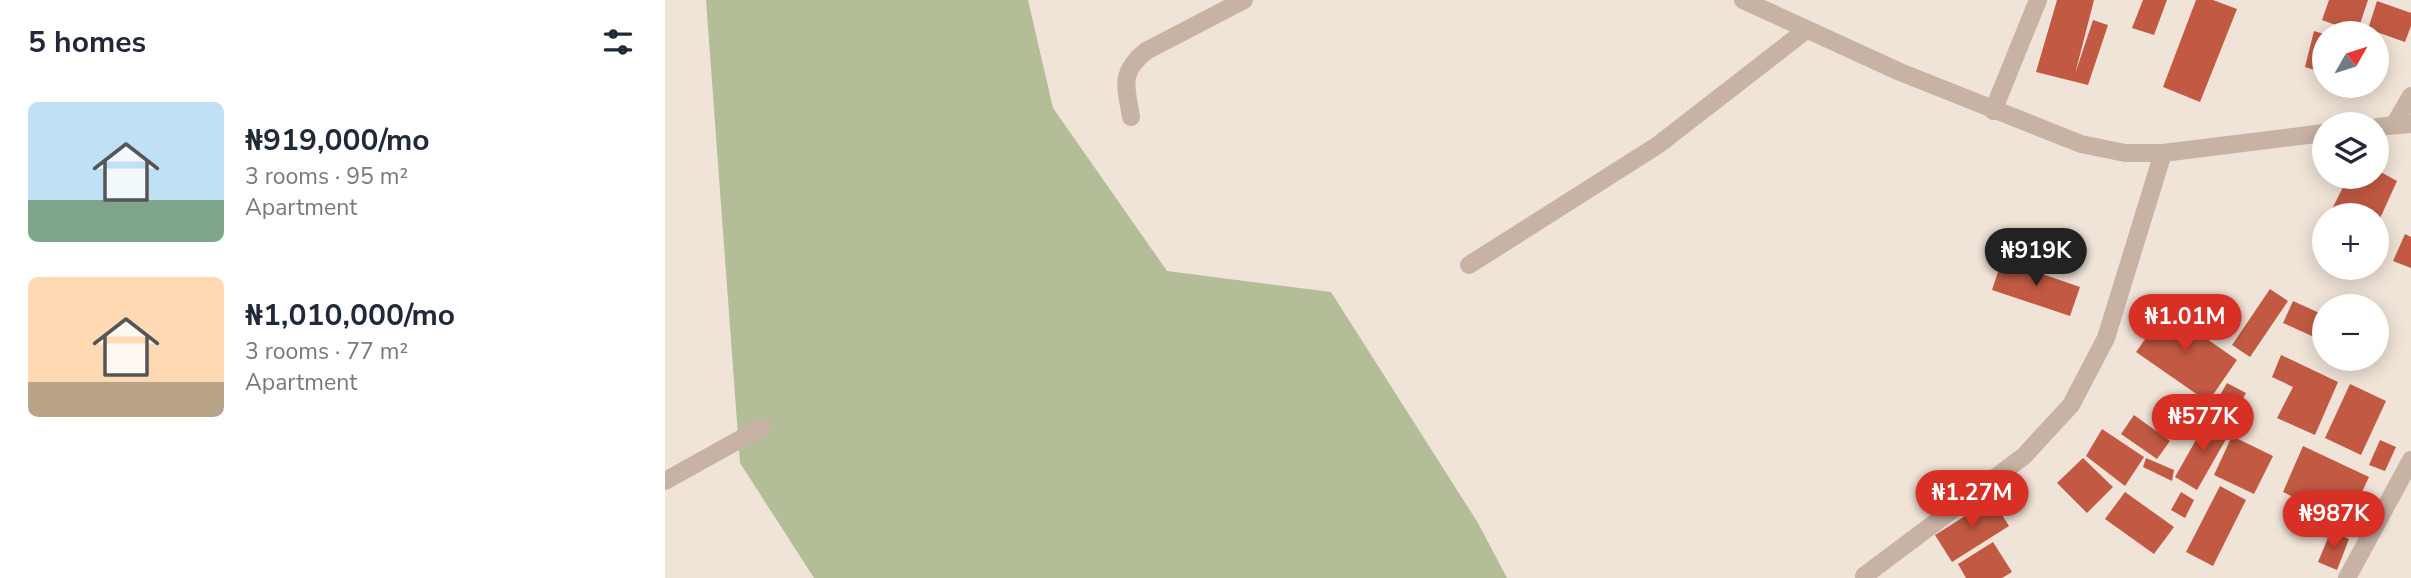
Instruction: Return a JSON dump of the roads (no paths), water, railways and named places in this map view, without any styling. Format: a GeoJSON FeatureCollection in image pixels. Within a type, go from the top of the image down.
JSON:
{"type":"FeatureCollection","features":[{"type":"Feature","properties":{"kind":"street"},"geometry":{"type":"LineString","coordinates":[[1131,117],[1125,78],[1132,62],[1146,51],[1244,0]]}},
{"type":"Feature","properties":{"kind":"street"},"geometry":{"type":"LineString","coordinates":[[1743,0],[1805,31],[1993,111],[2081,144],[2125,153],[2162,153],[2312,135]]}},
{"type":"Feature","properties":{"kind":"street"},"geometry":{"type":"LineString","coordinates":[[1993,111],[2038,0]]}},
{"type":"Feature","properties":{"kind":"street"},"geometry":{"type":"LineString","coordinates":[[1469,265],[1658,145],[1805,31]]}},
{"type":"Feature","properties":{"kind":"street"},"geometry":{"type":"LineString","coordinates":[[2394,125],[2411,96]]}},
{"type":"Feature","properties":{"kind":"street"},"geometry":{"type":"LineString","coordinates":[[1864,576],[2024,456],[2071,405],[2106,338],[2162,153]]}},
{"type":"Feature","properties":{"kind":"street"},"geometry":{"type":"LineString","coordinates":[[665,481],[762,427]]}},
{"type":"Feature","properties":{"kind":"street"},"geometry":{"type":"LineString","coordinates":[[2347,578],[2411,460]]}}]}
